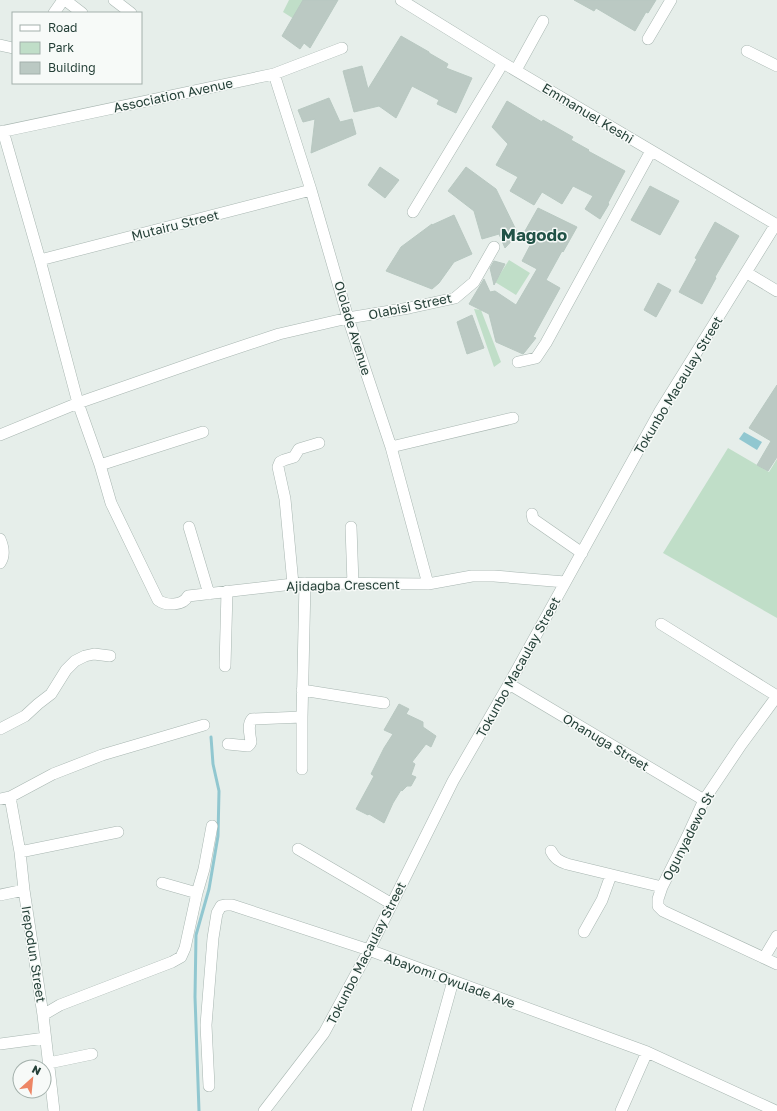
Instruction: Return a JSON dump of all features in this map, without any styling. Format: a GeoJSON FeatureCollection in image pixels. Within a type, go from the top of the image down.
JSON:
{"type":"FeatureCollection","features":[{"type":"Feature","properties":{"kind":"street"},"geometry":{"type":"LineString","coordinates":[[55,12],[64,0],[81,12]]}},
{"type":"Feature","properties":{"kind":"street"},"geometry":{"type":"LineString","coordinates":[[114,0],[130,12]]}},
{"type":"Feature","properties":{"kind":"street","name":"Emmanuel Keshi"},"geometry":{"type":"LineString","coordinates":[[401,0],[503,63],[777,224]]}},
{"type":"Feature","properties":{"kind":"street"},"geometry":{"type":"LineString","coordinates":[[648,39],[671,0]]}},
{"type":"Feature","properties":{"kind":"street"},"geometry":{"type":"LineString","coordinates":[[516,70],[543,21]]}},
{"type":"Feature","properties":{"kind":"street","name":"Association Avenue"},"geometry":{"type":"LineString","coordinates":[[1,132],[274,74],[342,48]]}},
{"type":"Feature","properties":{"kind":"street"},"geometry":{"type":"LineString","coordinates":[[747,51],[777,66]]}},
{"type":"Feature","properties":{"kind":"street"},"geometry":{"type":"LineString","coordinates":[[413,212],[503,63]]}},
{"type":"Feature","properties":{"kind":"street","name":"Ololade Avenue"},"geometry":{"type":"LineString","coordinates":[[274,74],[311,190],[348,318],[391,447],[428,584]]}},
{"type":"Feature","properties":{"kind":"street"},"geometry":{"type":"LineString","coordinates":[[1,132],[40,260],[78,403],[100,465],[203,432]]}},
{"type":"Feature","properties":{"kind":"street"},"geometry":{"type":"LineString","coordinates":[[518,362],[536,358],[546,343],[651,151]]}},
{"type":"Feature","properties":{"kind":"street","name":"Mutairu Street"},"geometry":{"type":"LineString","coordinates":[[40,260],[311,190]]}},
{"type":"Feature","properties":{"kind":"street","name":"Tokunbo Macaulay Street"},"geometry":{"type":"LineString","coordinates":[[264,1111],[324,1033],[369,950],[453,781],[509,684],[660,411],[777,224]]}},
{"type":"Feature","properties":{"kind":"street","name":"Olabisi Street"},"geometry":{"type":"LineString","coordinates":[[0,435],[78,403],[279,334],[348,318],[409,308],[455,298],[474,282],[494,247]]}},
{"type":"Feature","properties":{"kind":"street"},"geometry":{"type":"LineString","coordinates":[[747,273],[777,291]]}},
{"type":"Feature","properties":{"kind":"street"},"geometry":{"type":"LineString","coordinates":[[391,447],[513,418]]}},
{"type":"Feature","properties":{"kind":"street"},"geometry":{"type":"LineString","coordinates":[[293,584],[285,499],[278,467],[280,462],[294,457],[299,449],[319,444]]}},
{"type":"Feature","properties":{"kind":"street","name":"Ajidagba Crescent"},"geometry":{"type":"LineString","coordinates":[[100,465],[111,503],[158,600],[162,604],[182,603],[188,596],[305,583],[428,584],[472,576],[494,576],[565,582]]}},
{"type":"Feature","properties":{"kind":"street"},"geometry":{"type":"LineString","coordinates":[[532,514],[533,519],[582,553]]}},
{"type":"Feature","properties":{"kind":"street"},"geometry":{"type":"LineString","coordinates":[[189,527],[209,594]]}},
{"type":"Feature","properties":{"kind":"street"},"geometry":{"type":"LineString","coordinates":[[351,527],[353,584]]}},
{"type":"Feature","properties":{"kind":"street"},"geometry":{"type":"LineString","coordinates":[[0,539],[3,546],[2,560],[0,563]]}},
{"type":"Feature","properties":{"kind":"street"},"geometry":{"type":"LineString","coordinates":[[302,769],[302,690],[305,583]]}},
{"type":"Feature","properties":{"kind":"street"},"geometry":{"type":"LineString","coordinates":[[225,666],[227,591]]}},
{"type":"Feature","properties":{"kind":"street"},"geometry":{"type":"LineString","coordinates":[[661,624],[777,696]]}},
{"type":"Feature","properties":{"kind":"street"},"geometry":{"type":"LineString","coordinates":[[2,725],[25,716],[51,694],[66,670],[75,661],[85,656],[94,654],[110,656]]}},
{"type":"Feature","properties":{"kind":"street","name":"Onanuga Street"},"geometry":{"type":"LineString","coordinates":[[509,684],[704,800]]}},
{"type":"Feature","properties":{"kind":"street"},"geometry":{"type":"LineString","coordinates":[[302,690],[384,703]]}},
{"type":"Feature","properties":{"kind":"street","name":"Ogunyadewo St"},"geometry":{"type":"LineString","coordinates":[[764,958],[663,911],[658,906],[658,899],[662,887],[687,838],[704,800],[741,745],[777,696]]}},
{"type":"Feature","properties":{"kind":"street"},"geometry":{"type":"LineString","coordinates":[[228,744],[248,746],[250,744],[249,726],[252,719],[302,717]]}},
{"type":"Feature","properties":{"kind":"street"},"geometry":{"type":"LineString","coordinates":[[5,798],[52,774],[102,755],[204,725]]}},
{"type":"Feature","properties":{"kind":"street","name":"Irepodun Street"},"geometry":{"type":"LineString","coordinates":[[5,798],[20,852],[24,890],[43,1015],[48,1059]]}},
{"type":"Feature","properties":{"kind":"street"},"geometry":{"type":"LineString","coordinates":[[43,1015],[60,1005],[172,962],[181,957],[185,948],[204,869],[212,826]]}},
{"type":"Feature","properties":{"kind":"street"},"geometry":{"type":"LineString","coordinates":[[20,852],[118,832]]}},
{"type":"Feature","properties":{"kind":"street"},"geometry":{"type":"LineString","coordinates":[[298,849],[392,904]]}},
{"type":"Feature","properties":{"kind":"street"},"geometry":{"type":"LineString","coordinates":[[550,851],[554,857],[568,864],[662,887]]}},
{"type":"Feature","properties":{"kind":"street"},"geometry":{"type":"LineString","coordinates":[[584,932],[602,900],[611,875]]}},
{"type":"Feature","properties":{"kind":"street"},"geometry":{"type":"LineString","coordinates":[[162,883],[197,893]]}},
{"type":"Feature","properties":{"kind":"street"},"geometry":{"type":"LineString","coordinates":[[0,895],[24,890]]}},
{"type":"Feature","properties":{"kind":"street","name":"Abayomi Owulade Ave"},"geometry":{"type":"LineString","coordinates":[[209,1086],[206,1025],[213,938],[217,913],[221,906],[232,905],[369,950],[647,1052],[776,1111]]}},
{"type":"Feature","properties":{"kind":"street"},"geometry":{"type":"LineString","coordinates":[[777,936],[764,958],[777,964]]}},
{"type":"Feature","properties":{"kind":"street"},"geometry":{"type":"LineString","coordinates":[[417,1111],[453,981]]}},
{"type":"Feature","properties":{"kind":"street"},"geometry":{"type":"LineString","coordinates":[[0,1044],[45,1038]]}},
{"type":"Feature","properties":{"kind":"street"},"geometry":{"type":"LineString","coordinates":[[621,1111],[647,1052]]}},
{"type":"Feature","properties":{"kind":"street"},"geometry":{"type":"LineString","coordinates":[[52,1062],[92,1054]]}},
{"type":"Feature","properties":{"kind":"street","name":"Irepodun Street"},"geometry":{"type":"LineString","coordinates":[[52,1095],[54,1111]]}},
{"type":"Feature","properties":{"kind":"green space"},"geometry":{"type":"Polygon","coordinates":[[[289,0],[305,0],[294,19],[283,12],[289,0]]]}},
{"type":"Feature","properties":{"kind":"green space"},"geometry":{"type":"Polygon","coordinates":[[[509,260],[530,273],[516,295],[495,282],[509,260]]]}},
{"type":"Feature","properties":{"kind":"green space"},"geometry":{"type":"Polygon","coordinates":[[[474,309],[481,310],[501,362],[494,367],[474,309]]]}},
{"type":"Feature","properties":{"kind":"green space"},"geometry":{"type":"Polygon","coordinates":[[[728,448],[769,472],[777,459],[777,618],[663,553],[728,448]]]}},
{"type":"Feature","properties":{"kind":"water"},"geometry":{"type":"Polygon","coordinates":[[[744,432],[762,442],[757,450],[739,439],[744,432]]]}},
{"type":"Feature","properties":{"kind":"building"},"geometry":{"type":"Polygon","coordinates":[[[303,0],[338,0],[310,48],[304,43],[300,49],[282,36],[303,0]]]}},
{"type":"Feature","properties":{"kind":"building"},"geometry":{"type":"Polygon","coordinates":[[[574,0],[656,0],[648,13],[646,12],[635,31],[596,8],[594,11],[574,0]]]}},
{"type":"Feature","properties":{"kind":"building"},"geometry":{"type":"Polygon","coordinates":[[[401,36],[448,64],[446,68],[472,78],[456,113],[437,104],[439,100],[412,86],[396,118],[379,106],[354,112],[343,71],[362,66],[368,89],[401,36]]]}},
{"type":"Feature","properties":{"kind":"building"},"geometry":{"type":"Polygon","coordinates":[[[329,98],[340,122],[352,119],[356,134],[311,153],[315,119],[303,122],[298,110],[329,98]]]}},
{"type":"Feature","properties":{"kind":"building"},"geometry":{"type":"Polygon","coordinates":[[[507,101],[542,122],[543,120],[573,137],[571,140],[625,171],[600,219],[585,209],[593,196],[573,186],[562,204],[542,192],[534,205],[510,191],[518,177],[496,165],[508,144],[492,127],[507,101]]]}},
{"type":"Feature","properties":{"kind":"building"},"geometry":{"type":"Polygon","coordinates":[[[380,167],[399,180],[385,198],[368,185],[380,167]]]}},
{"type":"Feature","properties":{"kind":"building"},"geometry":{"type":"Polygon","coordinates":[[[466,167],[496,189],[518,234],[505,248],[499,234],[482,239],[474,211],[448,191],[466,167]]]}},
{"type":"Feature","properties":{"kind":"building"},"geometry":{"type":"Polygon","coordinates":[[[650,186],[679,201],[660,235],[631,220],[650,186]]]}},
{"type":"Feature","properties":{"kind":"building"},"geometry":{"type":"Polygon","coordinates":[[[538,208],[577,227],[546,280],[560,288],[533,337],[536,338],[523,354],[496,342],[489,314],[469,304],[484,279],[490,292],[495,291],[516,305],[537,269],[522,261],[535,236],[525,231],[538,208]]]}},
{"type":"Feature","properties":{"kind":"building"},"geometry":{"type":"Polygon","coordinates":[[[454,215],[472,254],[454,262],[439,283],[432,289],[386,271],[401,247],[432,224],[454,215]]]}},
{"type":"Feature","properties":{"kind":"building"},"geometry":{"type":"Polygon","coordinates":[[[715,222],[739,236],[715,277],[716,278],[702,304],[679,292],[697,259],[695,258],[715,222]]]}},
{"type":"Feature","properties":{"kind":"building"},"geometry":{"type":"Polygon","coordinates":[[[494,261],[505,264],[494,285],[490,268],[494,261]]]}},
{"type":"Feature","properties":{"kind":"building"},"geometry":{"type":"Polygon","coordinates":[[[658,283],[671,290],[656,317],[644,310],[658,283]]]}},
{"type":"Feature","properties":{"kind":"building"},"geometry":{"type":"Polygon","coordinates":[[[472,315],[484,348],[467,354],[457,322],[472,315]]]}},
{"type":"Feature","properties":{"kind":"building"},"geometry":{"type":"Polygon","coordinates":[[[777,385],[777,457],[768,471],[757,465],[771,441],[749,428],[777,385]]]}},
{"type":"Feature","properties":{"kind":"building"},"geometry":{"type":"Polygon","coordinates":[[[399,704],[409,709],[406,714],[423,722],[423,727],[436,736],[431,747],[426,744],[412,762],[415,764],[411,775],[416,777],[411,786],[407,786],[402,791],[401,790],[384,823],[369,814],[368,815],[356,809],[374,776],[371,774],[393,734],[384,730],[399,704]]]}},
{"type":"Feature","properties":{"kind":"waterway"},"geometry":{"type":"LineString","coordinates":[[199,1111],[195,997],[196,935],[209,889],[218,836],[219,791],[213,764],[211,737]]}},
{"type":"Feature","properties":{"kind":"district","name":"Magodo"},"geometry":{"type":"Point","coordinates":[534,235]}}]}
